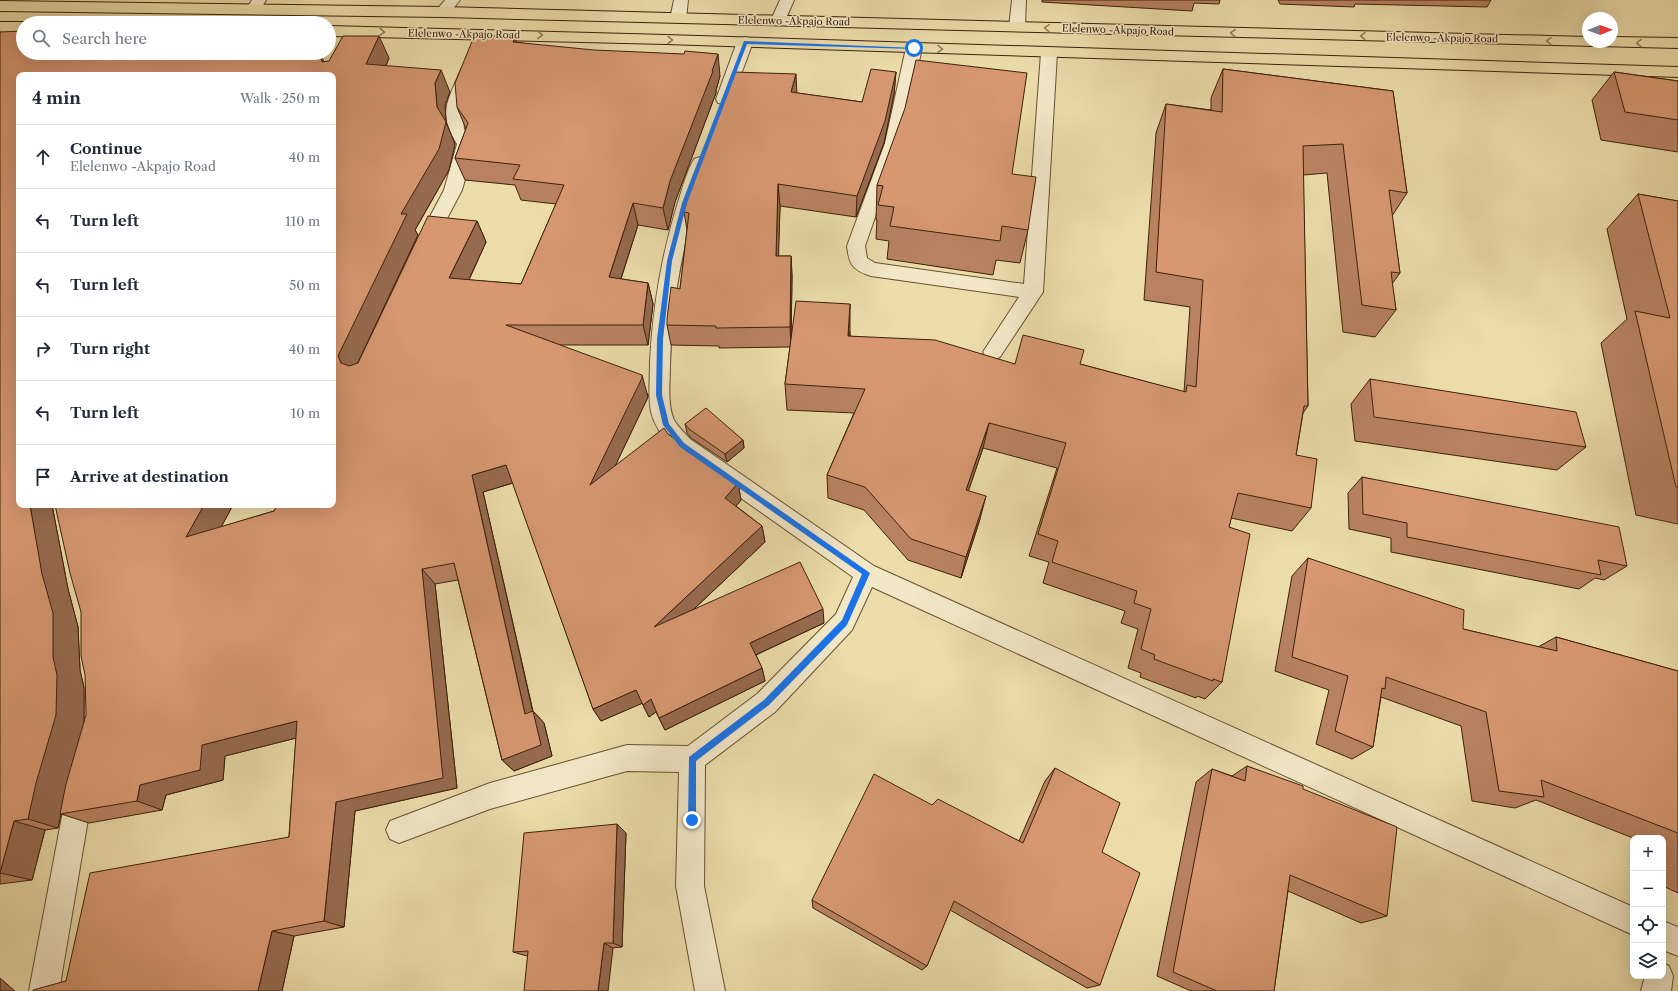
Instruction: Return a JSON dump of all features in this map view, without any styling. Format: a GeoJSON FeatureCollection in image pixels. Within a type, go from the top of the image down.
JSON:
{"type":"FeatureCollection","features":[{"type":"Feature","properties":{"kind":"main road","name":"Elelenwo -Akpajo Road"},"geometry":{"type":"LineString","coordinates":[[0,6],[257,4],[443,12],[678,19],[779,20],[1582,42]]}},
{"type":"Feature","properties":{"kind":"main road"},"geometry":{"type":"LineString","coordinates":[[0,27],[16,27]]}},
{"type":"Feature","properties":{"kind":"main road","name":"Elelenwo -Akpajo Road"},"geometry":{"type":"LineString","coordinates":[[336,33],[355,38],[478,46],[746,42],[1049,53],[1678,72]]}},
{"type":"Feature","properties":{"kind":"main road"},"geometry":{"type":"LineString","coordinates":[[1618,42],[1678,43]]}},
{"type":"Feature","properties":{"kind":"street"},"geometry":{"type":"LineString","coordinates":[[443,12],[453,0]]}},
{"type":"Feature","properties":{"kind":"street"},"geometry":{"type":"LineString","coordinates":[[678,19],[681,0]]}},
{"type":"Feature","properties":{"kind":"street"},"geometry":{"type":"LineString","coordinates":[[779,20],[787,0]]}},
{"type":"Feature","properties":{"kind":"street"},"geometry":{"type":"LineString","coordinates":[[1017,27],[1019,0]]}},
{"type":"Feature","properties":{"kind":"street"},"geometry":{"type":"LineString","coordinates":[[718,116],[746,42]]}},
{"type":"Feature","properties":{"kind":"street"},"geometry":{"type":"LineString","coordinates":[[416,261],[439,212],[453,190],[462,162],[466,144],[456,129],[454,105],[478,46]]}},
{"type":"Feature","properties":{"kind":"street"},"geometry":{"type":"LineString","coordinates":[[914,48],[893,143],[856,246],[858,260],[871,269],[1033,292]]}},
{"type":"Feature","properties":{"kind":"street"},"geometry":{"type":"LineString","coordinates":[[993,352],[1033,292],[1049,53]]}},
{"type":"Feature","properties":{"kind":"street"},"geometry":{"type":"LineString","coordinates":[[707,145],[685,203],[670,261],[660,339],[659,395],[666,425],[682,445],[866,573],[1630,920]]}},
{"type":"Feature","properties":{"kind":"street"},"geometry":{"type":"LineString","coordinates":[[399,830],[490,796],[627,758],[692,759],[766,702],[844,622],[866,573]]}},
{"type":"Feature","properties":{"kind":"street"},"geometry":{"type":"LineString","coordinates":[[692,759],[690,886],[710,991]]}},
{"type":"Feature","properties":{"kind":"street"},"geometry":{"type":"LineString","coordinates":[[44,991],[79,793],[86,771]]}},
{"type":"Feature","properties":{"kind":"street"},"geometry":{"type":"LineString","coordinates":[[1656,991],[1658,979]]}},
{"type":"Feature","properties":{"kind":"building"},"geometry":{"type":"Polygon","coordinates":[[[16,31],[16,60],[322,60],[322,62],[336,60],[336,48],[343,36],[379,36],[366,64],[441,70],[435,83],[437,107],[446,122],[439,149],[401,214],[407,214],[338,356],[341,363],[349,366],[358,363],[428,216],[477,221],[449,278],[521,284],[564,185],[513,179],[520,165],[455,158],[468,123],[457,107],[455,83],[473,39],[484,35],[515,38],[513,42],[594,50],[684,54],[685,51],[718,54],[713,71],[670,181],[663,208],[633,203],[609,277],[648,283],[643,325],[506,325],[642,375],[642,378],[590,485],[664,428],[668,434],[738,483],[725,498],[762,526],[654,627],[800,562],[823,609],[750,643],[762,668],[659,718],[651,699],[643,705],[636,690],[593,709],[506,465],[472,475],[525,714],[533,711],[541,745],[502,760],[454,563],[422,569],[443,778],[336,802],[324,921],[272,931],[258,991],[33,991],[66,981],[90,873],[289,837],[297,721],[202,745],[200,770],[140,785],[137,801],[60,814],[66,784],[86,715],[85,675],[81,656],[81,612],[70,573],[56,508],[202,508],[186,537],[274,511],[276,508],[336,508],[336,72],[16,72],[16,508],[31,508],[42,574],[53,613],[53,657],[57,675],[56,715],[36,783],[28,819],[14,821],[0,873],[0,32],[16,31]]]}},
{"type":"Feature","properties":{"kind":"building"},"geometry":{"type":"Polygon","coordinates":[[[916,60],[1027,73],[1012,174],[1036,177],[1028,230],[1002,226],[1000,241],[890,226],[894,207],[878,205],[883,186],[877,185],[905,108],[916,60]]]}},
{"type":"Feature","properties":{"kind":"building"},"geometry":{"type":"Polygon","coordinates":[[[871,69],[896,72],[885,121],[857,196],[778,184],[776,256],[791,256],[790,327],[716,328],[716,326],[667,325],[671,287],[680,289],[689,213],[684,212],[692,182],[733,72],[796,74],[791,92],[862,102],[871,69]]]}},
{"type":"Feature","properties":{"kind":"building"},"geometry":{"type":"Polygon","coordinates":[[[1223,69],[1393,91],[1407,193],[1389,190],[1400,273],[1391,272],[1396,310],[1362,305],[1343,144],[1303,146],[1308,406],[1304,406],[1296,455],[1317,459],[1311,508],[1238,493],[1229,527],[1250,534],[1222,682],[1213,679],[1213,681],[1154,659],[1155,655],[1141,649],[1151,609],[1134,603],[1137,591],[1052,562],[1058,541],[1038,534],[1066,443],[989,423],[966,490],[986,496],[966,557],[911,539],[865,487],[827,475],[865,389],[785,384],[796,301],[850,304],[848,336],[935,340],[1015,364],[1023,335],[1084,350],[1080,364],[1186,392],[1187,385],[1196,387],[1203,280],[1156,272],[1166,104],[1222,112],[1223,69]]]}},
{"type":"Feature","properties":{"kind":"building"},"geometry":{"type":"Polygon","coordinates":[[[1614,72],[1678,81],[1678,120],[1625,112],[1614,72]]]}},
{"type":"Feature","properties":{"kind":"building"},"geometry":{"type":"Polygon","coordinates":[[[1638,194],[1678,201],[1678,487],[1676,487],[1635,311],[1670,318],[1638,194]]]}},
{"type":"Feature","properties":{"kind":"building"},"geometry":{"type":"Polygon","coordinates":[[[1370,379],[1576,412],[1586,447],[1374,417],[1370,379]]]}},
{"type":"Feature","properties":{"kind":"building"},"geometry":{"type":"Polygon","coordinates":[[[706,408],[743,440],[725,454],[689,429],[685,424],[706,408]]]}},
{"type":"Feature","properties":{"kind":"building"},"geometry":{"type":"Polygon","coordinates":[[[1362,477],[1619,527],[1627,566],[1598,560],[1601,575],[1407,537],[1407,523],[1363,514],[1362,477]]]}},
{"type":"Feature","properties":{"kind":"building"},"geometry":{"type":"Polygon","coordinates":[[[1308,558],[1464,610],[1463,629],[1557,651],[1556,637],[1678,671],[1678,833],[1541,780],[1544,797],[1499,791],[1486,712],[1386,677],[1385,689],[1382,688],[1373,747],[1335,731],[1348,676],[1292,657],[1308,558]]]}},
{"type":"Feature","properties":{"kind":"building"},"geometry":{"type":"Polygon","coordinates":[[[1247,766],[1303,786],[1303,789],[1397,827],[1387,916],[1290,875],[1274,991],[1217,991],[1173,972],[1212,769],[1245,781],[1247,766]]]}},
{"type":"Feature","properties":{"kind":"building"},"geometry":{"type":"Polygon","coordinates":[[[1055,768],[1120,803],[1102,852],[1140,873],[1100,985],[954,901],[927,966],[812,900],[874,774],[932,805],[938,799],[1023,843],[1055,768]]]}},
{"type":"Feature","properties":{"kind":"building"},"geometry":{"type":"Polygon","coordinates":[[[617,824],[613,943],[604,943],[598,991],[524,991],[528,951],[513,952],[524,833],[617,824]]]}},
{"type":"Feature","properties":{"kind":"route"},"geometry":{"type":"LineString","coordinates":[[692,820],[692,759],[720,740],[766,702],[844,622],[866,573],[682,445],[666,425],[659,395],[660,339],[670,261],[685,203],[746,42],[914,48]]}}]}
